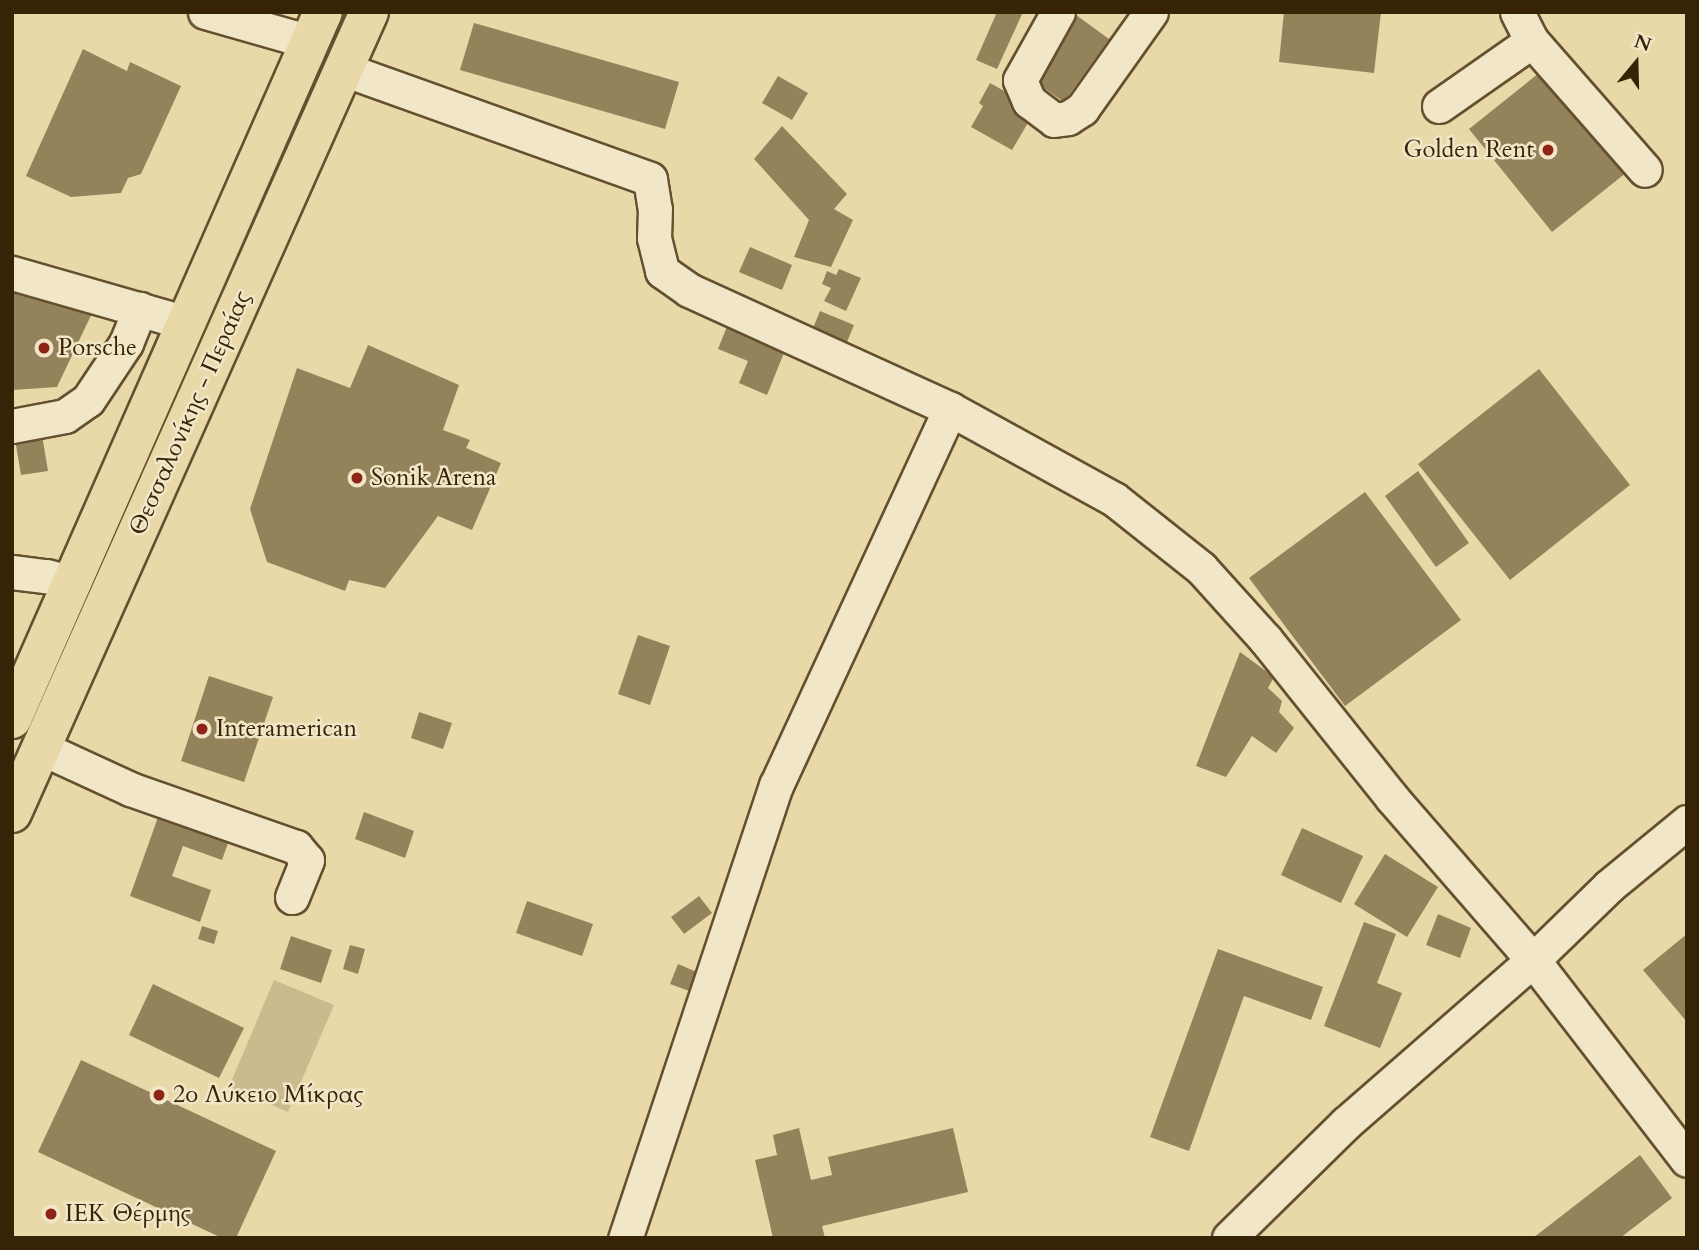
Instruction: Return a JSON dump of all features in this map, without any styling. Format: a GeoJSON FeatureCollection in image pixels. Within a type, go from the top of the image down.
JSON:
{"type":"FeatureCollection","features":[{"type":"Feature","properties":{"kind":"main road","name":"Θεσσαλονίκης - Περαίας"},"geometry":{"type":"LineString","coordinates":[[12,813],[369,12]]}},
{"type":"Feature","properties":{"kind":"main road","name":"Θεσσαλονίκης - Περαίας"},"geometry":{"type":"LineString","coordinates":[[12,719],[317,27]]}},
{"type":"Feature","properties":{"kind":"street"},"geometry":{"type":"LineString","coordinates":[[205,12],[317,27]]}},
{"type":"Feature","properties":{"kind":"street"},"geometry":{"type":"LineString","coordinates":[[1058,12],[1020,80],[1029,101],[1054,120],[1068,118],[1082,109],[1151,12]]}},
{"type":"Feature","properties":{"kind":"street"},"geometry":{"type":"LineString","coordinates":[[1517,12],[1532,41],[1645,170]]}},
{"type":"Feature","properties":{"kind":"street"},"geometry":{"type":"LineString","coordinates":[[1439,106],[1532,41]]}},
{"type":"Feature","properties":{"kind":"street"},"geometry":{"type":"LineString","coordinates":[[343,69],[650,179],[655,209],[654,238],[662,271],[689,290],[950,408],[1114,499],[1201,568],[1266,640],[1392,798],[1533,960],[1687,1160]]}},
{"type":"Feature","properties":{"kind":"street"},"geometry":{"type":"LineString","coordinates":[[12,273],[186,323]]}},
{"type":"Feature","properties":{"kind":"street"},"geometry":{"type":"LineString","coordinates":[[12,426],[65,416],[88,400],[126,343],[140,309]]}},
{"type":"Feature","properties":{"kind":"street"},"geometry":{"type":"LineString","coordinates":[[625,1238],[776,785],[950,408]]}},
{"type":"Feature","properties":{"kind":"street"},"geometry":{"type":"LineString","coordinates":[[12,572],[47,576],[72,583]]}},
{"type":"Feature","properties":{"kind":"street"},"geometry":{"type":"LineString","coordinates":[[41,748],[130,789],[296,847],[307,860],[292,897]]}},
{"type":"Feature","properties":{"kind":"street"},"geometry":{"type":"LineString","coordinates":[[1229,1238],[1346,1123],[1533,960],[1609,886],[1687,822]]}},
{"type":"Feature","properties":{"kind":"shaded area"},"geometry":{"type":"Polygon","coordinates":[[[274,980],[334,1005],[288,1112],[229,1087],[274,980]]]}},
{"type":"Feature","properties":{"kind":"building"},"geometry":{"type":"Polygon","coordinates":[[[997,12],[1023,12],[997,69],[976,60],[997,12]]]}},
{"type":"Feature","properties":{"kind":"building"},"geometry":{"type":"Polygon","coordinates":[[[1072,12],[1109,39],[1064,102],[1024,74],[1072,12]]]}},
{"type":"Feature","properties":{"kind":"building"},"geometry":{"type":"Polygon","coordinates":[[[1284,12],[1381,12],[1374,73],[1279,62],[1284,12]]]}},
{"type":"Feature","properties":{"kind":"building"},"geometry":{"type":"Polygon","coordinates":[[[474,23],[679,82],[665,129],[460,70],[474,23]]]}},
{"type":"Feature","properties":{"kind":"building"},"geometry":{"type":"Polygon","coordinates":[[[83,49],[127,71],[130,62],[181,86],[141,174],[128,178],[121,193],[71,197],[26,176],[83,49]]]}},
{"type":"Feature","properties":{"kind":"building","name":"Golden Rent"},"geometry":{"type":"Polygon","coordinates":[[[1544,69],[1627,172],[1552,232],[1469,129],[1544,69]]]}},
{"type":"Feature","properties":{"kind":"building"},"geometry":{"type":"Polygon","coordinates":[[[778,76],[808,93],[792,120],[762,103],[778,76]]]}},
{"type":"Feature","properties":{"kind":"building"},"geometry":{"type":"Polygon","coordinates":[[[990,83],[1036,109],[1012,150],[971,127],[983,106],[979,103],[990,83]]]}},
{"type":"Feature","properties":{"kind":"building"},"geometry":{"type":"Polygon","coordinates":[[[782,126],[847,194],[834,209],[853,220],[831,267],[794,257],[809,220],[754,159],[782,126]]]}},
{"type":"Feature","properties":{"kind":"building"},"geometry":{"type":"Polygon","coordinates":[[[750,247],[792,265],[782,290],[739,272],[750,247]]]}},
{"type":"Feature","properties":{"kind":"building"},"geometry":{"type":"Polygon","coordinates":[[[839,269],[861,278],[846,311],[824,301],[831,288],[822,284],[827,271],[836,275],[839,269]]]}},
{"type":"Feature","properties":{"kind":"building","name":"Porsche"},"geometry":{"type":"Polygon","coordinates":[[[12,289],[94,309],[57,387],[12,390],[12,289]]]}},
{"type":"Feature","properties":{"kind":"building"},"geometry":{"type":"Polygon","coordinates":[[[820,311],[854,325],[842,354],[808,340],[820,311]]]}},
{"type":"Feature","properties":{"kind":"building"},"geometry":{"type":"Polygon","coordinates":[[[728,324],[786,348],[767,395],[739,383],[748,361],[718,349],[728,324]]]}},
{"type":"Feature","properties":{"kind":"building","name":"Sonik Arena"},"geometry":{"type":"Polygon","coordinates":[[[368,345],[459,385],[443,430],[470,440],[466,448],[501,463],[472,530],[438,516],[385,588],[349,580],[345,591],[267,562],[250,509],[297,368],[350,388],[368,345]]]}},
{"type":"Feature","properties":{"kind":"building"},"geometry":{"type":"Polygon","coordinates":[[[1539,369],[1630,485],[1510,580],[1418,464],[1539,369]]]}},
{"type":"Feature","properties":{"kind":"building"},"geometry":{"type":"Polygon","coordinates":[[[42,435],[48,471],[21,475],[15,439],[42,435]]]}},
{"type":"Feature","properties":{"kind":"building"},"geometry":{"type":"Polygon","coordinates":[[[1418,471],[1469,543],[1436,567],[1385,496],[1418,471]]]}},
{"type":"Feature","properties":{"kind":"building"},"geometry":{"type":"Polygon","coordinates":[[[1365,492],[1461,620],[1345,706],[1249,578],[1365,492]]]}},
{"type":"Feature","properties":{"kind":"building"},"geometry":{"type":"Polygon","coordinates":[[[638,635],[670,646],[650,705],[618,694],[638,635]]]}},
{"type":"Feature","properties":{"kind":"building"},"geometry":{"type":"Polygon","coordinates":[[[1240,652],[1274,677],[1268,688],[1282,701],[1279,712],[1294,728],[1276,753],[1252,736],[1226,777],[1196,766],[1240,652]]]}},
{"type":"Feature","properties":{"kind":"building"},"geometry":{"type":"Polygon","coordinates":[[[209,676],[273,697],[244,782],[181,761],[209,676]]]}},
{"type":"Feature","properties":{"kind":"building"},"geometry":{"type":"Polygon","coordinates":[[[419,712],[452,723],[443,749],[411,738],[419,712]]]}},
{"type":"Feature","properties":{"kind":"building"},"geometry":{"type":"Polygon","coordinates":[[[163,803],[233,829],[222,860],[183,846],[172,876],[211,890],[200,922],[130,896],[163,803]]]}},
{"type":"Feature","properties":{"kind":"building"},"geometry":{"type":"Polygon","coordinates":[[[364,812],[414,831],[405,858],[355,839],[364,812]]]}},
{"type":"Feature","properties":{"kind":"building"},"geometry":{"type":"Polygon","coordinates":[[[1302,828],[1363,856],[1341,903],[1281,875],[1302,828]]]}},
{"type":"Feature","properties":{"kind":"building"},"geometry":{"type":"Polygon","coordinates":[[[1385,854],[1438,887],[1407,937],[1354,904],[1385,854]]]}},
{"type":"Feature","properties":{"kind":"building"},"geometry":{"type":"Polygon","coordinates":[[[699,896],[712,913],[684,934],[671,917],[699,896]]]}},
{"type":"Feature","properties":{"kind":"building"},"geometry":{"type":"Polygon","coordinates":[[[527,901],[593,924],[582,956],[516,933],[527,901]]]}},
{"type":"Feature","properties":{"kind":"building"},"geometry":{"type":"Polygon","coordinates":[[[1438,914],[1471,928],[1460,958],[1426,945],[1438,914]]]}},
{"type":"Feature","properties":{"kind":"building"},"geometry":{"type":"Polygon","coordinates":[[[1364,922],[1396,934],[1377,983],[1402,993],[1380,1048],[1324,1026],[1364,922]]]}},
{"type":"Feature","properties":{"kind":"building"},"geometry":{"type":"Polygon","coordinates":[[[202,926],[218,931],[214,944],[198,939],[202,926]]]}},
{"type":"Feature","properties":{"kind":"building"},"geometry":{"type":"Polygon","coordinates":[[[1687,934],[1687,1022],[1643,970],[1687,934]]]}},
{"type":"Feature","properties":{"kind":"building"},"geometry":{"type":"Polygon","coordinates":[[[291,936],[332,950],[321,983],[280,969],[291,936]]]}},
{"type":"Feature","properties":{"kind":"building"},"geometry":{"type":"Polygon","coordinates":[[[350,945],[365,949],[358,974],[343,969],[350,945]]]}},
{"type":"Feature","properties":{"kind":"building"},"geometry":{"type":"Polygon","coordinates":[[[1218,949],[1323,987],[1311,1020],[1244,996],[1189,1151],[1150,1137],[1218,949]]]}},
{"type":"Feature","properties":{"kind":"building"},"geometry":{"type":"Polygon","coordinates":[[[678,964],[699,973],[692,992],[670,984],[678,964]]]}},
{"type":"Feature","properties":{"kind":"building"},"geometry":{"type":"Polygon","coordinates":[[[153,984],[244,1028],[219,1078],[129,1035],[153,984]]]}},
{"type":"Feature","properties":{"kind":"building"},"geometry":{"type":"Polygon","coordinates":[[[81,1060],[276,1151],[236,1238],[222,1238],[38,1152],[81,1060]]]}},
{"type":"Feature","properties":{"kind":"building"},"geometry":{"type":"Polygon","coordinates":[[[799,1128],[811,1180],[832,1175],[828,1157],[953,1128],[968,1192],[822,1226],[825,1238],[773,1238],[755,1160],[777,1155],[773,1135],[799,1128]]]}},
{"type":"Feature","properties":{"kind":"building"},"geometry":{"type":"Polygon","coordinates":[[[1640,1155],[1672,1198],[1620,1238],[1533,1238],[1640,1155]]]}},
{"type":"Feature","properties":{"kind":"place","name":"Golden Rent"},"geometry":{"type":"Point","coordinates":[1548,150]}},
{"type":"Feature","properties":{"kind":"place","name":"Porsche"},"geometry":{"type":"Point","coordinates":[44,348]}},
{"type":"Feature","properties":{"kind":"place","name":"Sonik Arena"},"geometry":{"type":"Point","coordinates":[357,478]}},
{"type":"Feature","properties":{"kind":"place","name":"Interamerican"},"geometry":{"type":"Point","coordinates":[202,729]}},
{"type":"Feature","properties":{"kind":"place","name":"2ο Λύκειο Μίκρας"},"geometry":{"type":"Point","coordinates":[159,1095]}},
{"type":"Feature","properties":{"kind":"place","name":"ΙΕΚ Θέρμης"},"geometry":{"type":"Point","coordinates":[51,1214]}}]}
